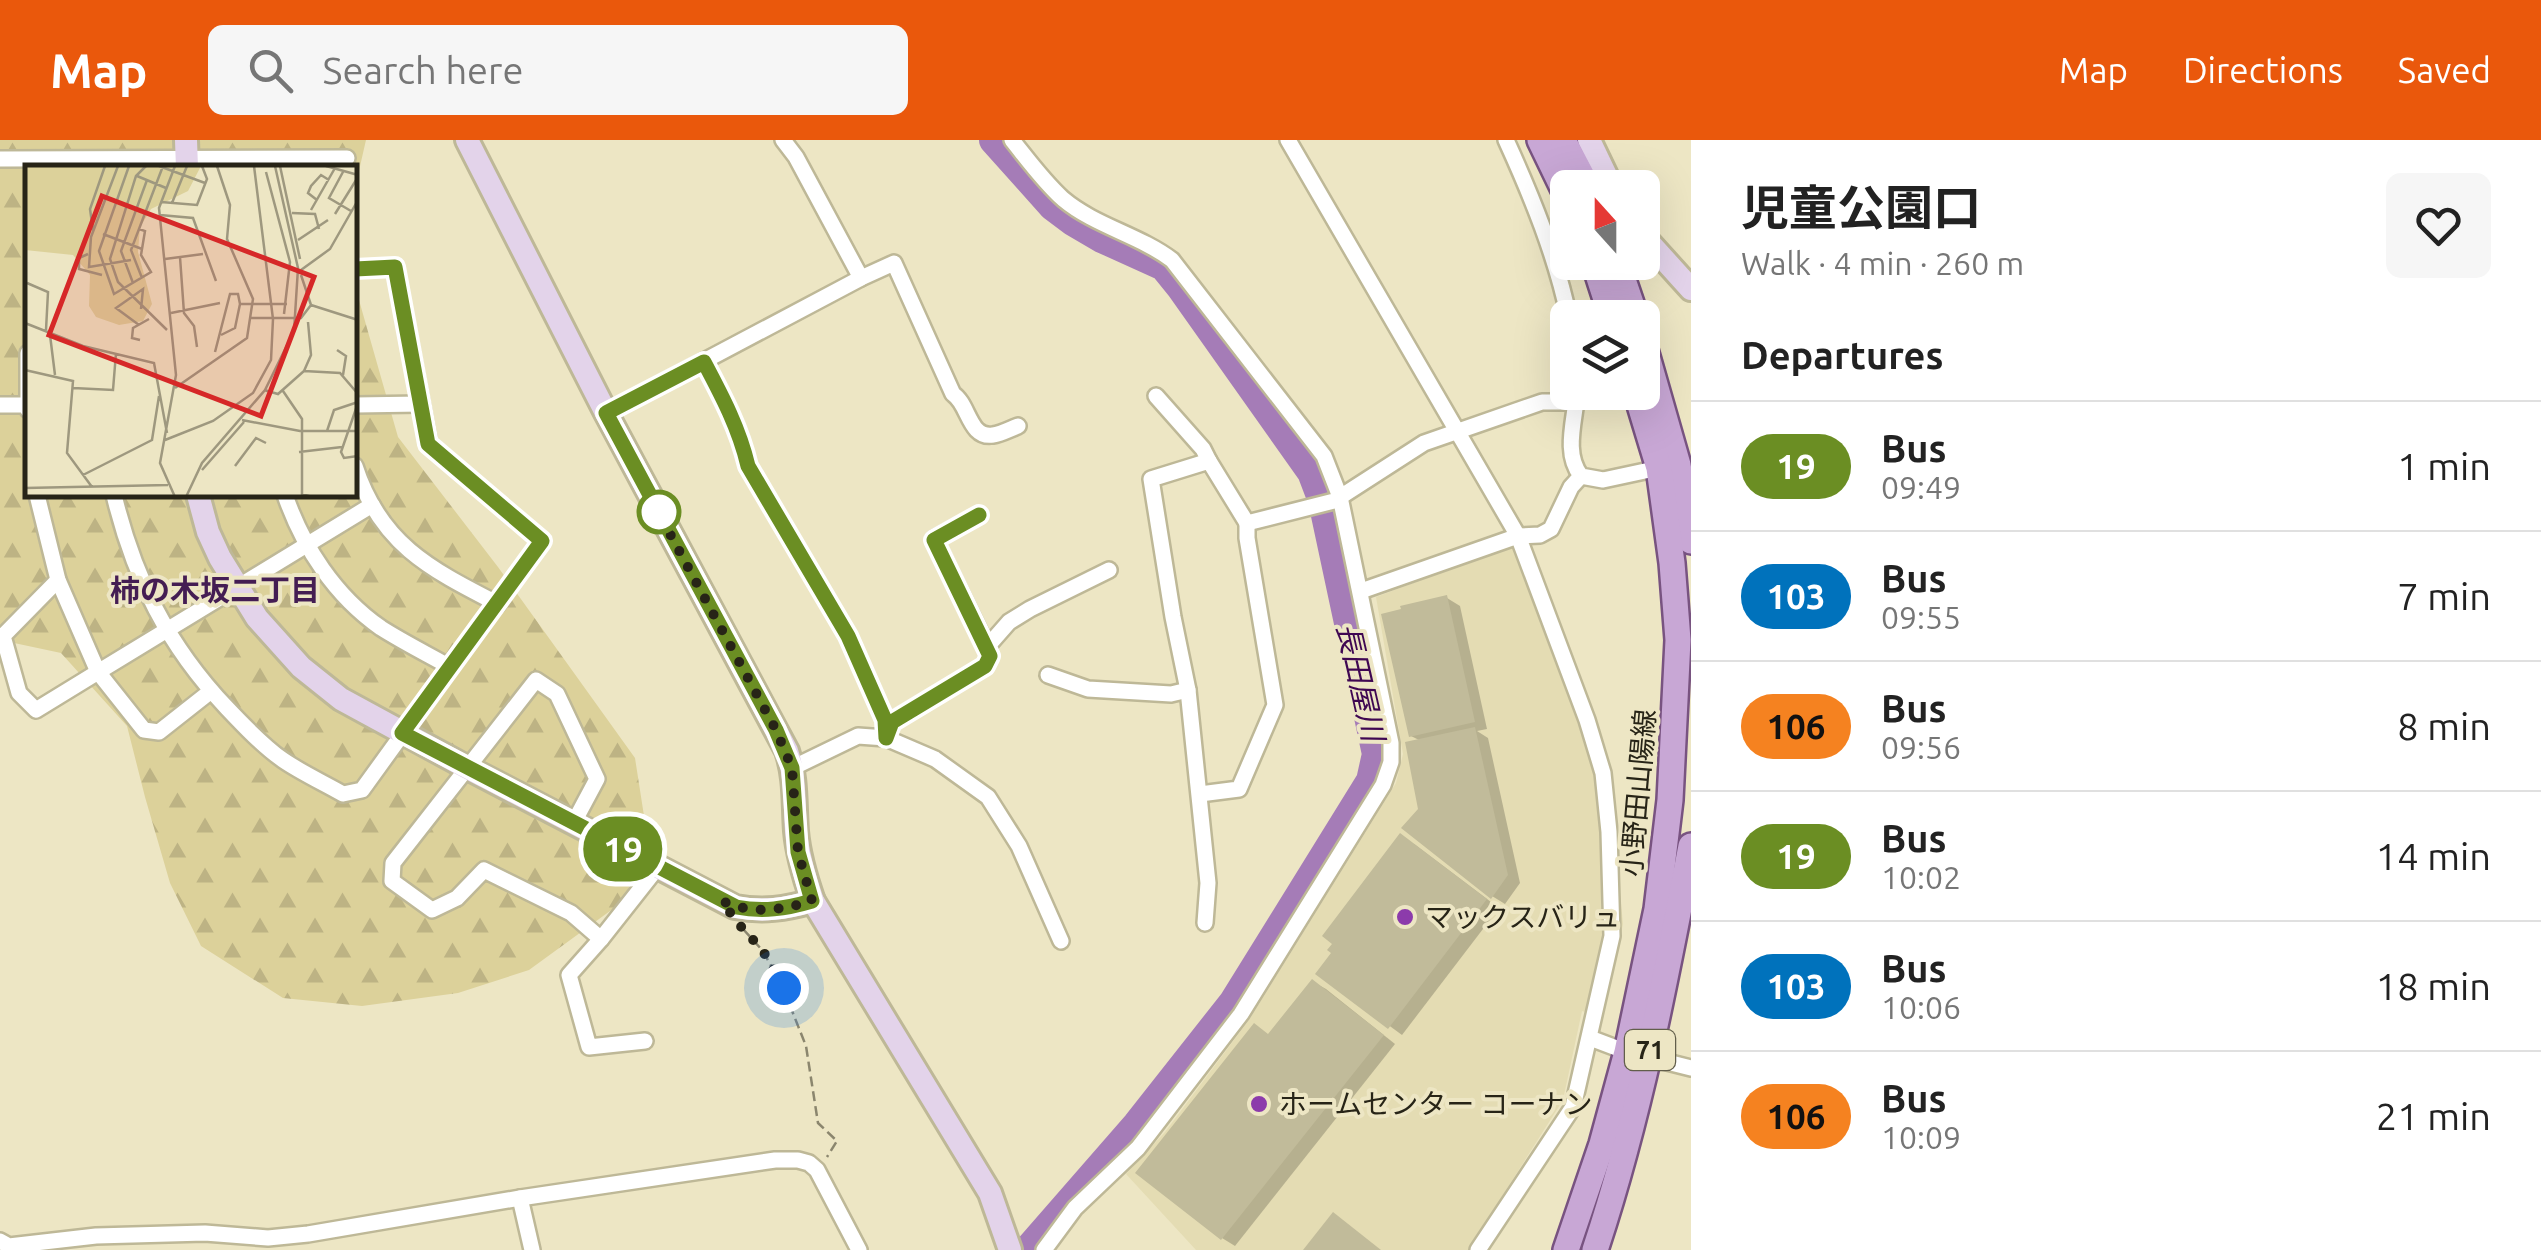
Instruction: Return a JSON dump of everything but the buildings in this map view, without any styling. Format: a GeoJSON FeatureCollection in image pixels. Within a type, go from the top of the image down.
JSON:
{"type":"FeatureCollection","features":[{"type":"Feature","properties":{"kind":"main road"},"geometry":{"type":"LineString","coordinates":[[1540,140],[1554,170]]}},
{"type":"Feature","properties":{"kind":"main road"},"geometry":{"type":"LineString","coordinates":[[1563,140],[1579,170]]}},
{"type":"Feature","properties":{"kind":"main road","name":"小野田山陽線"},"geometry":{"type":"LineString","coordinates":[[1660,406],[1691,542]]}},
{"type":"Feature","properties":{"kind":"main road","name":"小野田山陽線"},"geometry":{"type":"LineString","coordinates":[[1595,1250],[1618,1182],[1638,1055],[1676,726],[1678,640],[1672,563],[1676,465],[1646,410]]}},
{"type":"Feature","properties":{"kind":"main road","name":"小野田山陽線"},"geometry":{"type":"LineString","coordinates":[[1566,1250],[1638,1055],[1691,846]]}},
{"type":"Feature","properties":{"kind":"street"},"geometry":{"type":"LineString","coordinates":[[28,140],[28,163]]}},
{"type":"Feature","properties":{"kind":"street"},"geometry":{"type":"LineString","coordinates":[[104,140],[105,163]]}},
{"type":"Feature","properties":{"kind":"street"},"geometry":{"type":"LineString","coordinates":[[268,140],[268,163]]}},
{"type":"Feature","properties":{"kind":"street"},"geometry":{"type":"LineString","coordinates":[[0,158],[28,163],[105,163],[186,155],[268,163],[347,163],[347,140]]}},
{"type":"Feature","properties":{"kind":"street"},"geometry":{"type":"LineString","coordinates":[[468,140],[606,413],[776,730],[792,768],[798,852],[812,901],[990,1193],[1010,1250]]}},
{"type":"Feature","properties":{"kind":"street"},"geometry":{"type":"LineString","coordinates":[[784,140],[861,278]]}},
{"type":"Feature","properties":{"kind":"street"},"geometry":{"type":"LineString","coordinates":[[1012,140],[1064,200],[1092,218],[1157,248],[1172,260],[1324,456],[1361,591],[1391,743],[1391,762],[1383,785],[1242,1014],[1138,1148],[1076,1208],[1044,1250]]}},
{"type":"Feature","properties":{"kind":"street"},"geometry":{"type":"LineString","coordinates":[[1288,140],[1518,536],[1603,773],[1610,832],[1612,936],[1573,1107],[1478,1250]]}},
{"type":"Feature","properties":{"kind":"street"},"geometry":{"type":"LineString","coordinates":[[1506,140],[1548,244],[1565,300]]}},
{"type":"Feature","properties":{"kind":"street"},"geometry":{"type":"LineString","coordinates":[[1589,140],[1603,170]]}},
{"type":"Feature","properties":{"kind":"street"},"geometry":{"type":"LineString","coordinates":[[1660,255],[1691,288]]}},
{"type":"Feature","properties":{"kind":"street"},"geometry":{"type":"LineString","coordinates":[[606,413],[894,264],[953,394],[960,398],[976,430],[991,436],[1018,426]]}},
{"type":"Feature","properties":{"kind":"street"},"geometry":{"type":"LineString","coordinates":[[115,498],[132,558],[166,631],[211,691],[284,760],[343,794],[362,790],[542,541],[428,444],[395,267],[358,269]]}},
{"type":"Feature","properties":{"kind":"street"},"geometry":{"type":"LineString","coordinates":[[704,362],[730,410],[748,466],[848,636],[885,720],[886,738]]}},
{"type":"Feature","properties":{"kind":"street"},"geometry":{"type":"LineString","coordinates":[[1156,396],[1203,449],[1248,523],[1275,705],[1239,789],[1200,794]]}},
{"type":"Feature","properties":{"kind":"street"},"geometry":{"type":"LineString","coordinates":[[1248,523],[1337,499],[1424,444],[1550,401]]}},
{"type":"Feature","properties":{"kind":"street"},"geometry":{"type":"LineString","coordinates":[[358,405],[421,404]]}},
{"type":"Feature","properties":{"kind":"street"},"geometry":{"type":"LineString","coordinates":[[0,405],[25,407]]}},
{"type":"Feature","properties":{"kind":"street"},"geometry":{"type":"LineString","coordinates":[[1575,410],[1570,450],[1573,466],[1581,476],[1604,480],[1676,465]]}},
{"type":"Feature","properties":{"kind":"street"},"geometry":{"type":"LineString","coordinates":[[1205,923],[1208,882],[1188,690],[1172,616],[1151,478],[1209,461]]}},
{"type":"Feature","properties":{"kind":"street"},"geometry":{"type":"LineString","coordinates":[[358,473],[372,506],[410,552],[498,604]]}},
{"type":"Feature","properties":{"kind":"street"},"geometry":{"type":"LineString","coordinates":[[1361,591],[1518,536],[1551,529],[1571,487],[1581,476]]}},
{"type":"Feature","properties":{"kind":"street"},"geometry":{"type":"LineString","coordinates":[[38,498],[58,580],[98,672],[144,730],[159,732],[211,691]]}},
{"type":"Feature","properties":{"kind":"street"},"geometry":{"type":"LineString","coordinates":[[199,498],[208,532],[257,618],[301,667],[341,699],[722,901],[756,910],[782,910],[812,901]]}},
{"type":"Feature","properties":{"kind":"street"},"geometry":{"type":"LineString","coordinates":[[285,498],[306,546],[341,591],[380,627],[450,666]]}},
{"type":"Feature","properties":{"kind":"street"},"geometry":{"type":"LineString","coordinates":[[58,580],[3,636],[19,693],[36,710],[372,506]]}},
{"type":"Feature","properties":{"kind":"street"},"geometry":{"type":"LineString","coordinates":[[886,738],[892,722],[985,666],[990,656],[934,540],[979,515]]}},
{"type":"Feature","properties":{"kind":"street"},"geometry":{"type":"LineString","coordinates":[[987,647],[1008,622],[1109,570]]}},
{"type":"Feature","properties":{"kind":"street"},"geometry":{"type":"LineString","coordinates":[[1048,675],[1088,689],[1171,694],[1188,690]]}},
{"type":"Feature","properties":{"kind":"street"},"geometry":{"type":"LineString","coordinates":[[574,824],[597,779],[557,694],[536,680],[393,863],[392,882],[432,910],[457,898],[484,870],[571,913],[601,939]]}},
{"type":"Feature","properties":{"kind":"street"},"geometry":{"type":"LineString","coordinates":[[792,768],[858,736],[886,738],[935,760],[988,798],[1020,846],[1061,941]]}},
{"type":"Feature","properties":{"kind":"street"},"geometry":{"type":"LineString","coordinates":[[645,1040],[589,1047],[569,975],[657,868]]}},
{"type":"Feature","properties":{"kind":"street"},"geometry":{"type":"LineString","coordinates":[[1590,1038],[1691,1068]]}},
{"type":"Feature","properties":{"kind":"street"},"geometry":{"type":"LineString","coordinates":[[7,1246],[96,1236],[206,1233],[268,1238],[308,1234],[520,1198],[775,1160],[798,1160],[817,1170],[859,1250]]}},
{"type":"Feature","properties":{"kind":"street"},"geometry":{"type":"LineString","coordinates":[[520,1198],[532,1250]]}},
{"type":"Feature","properties":{"kind":"path"},"geometry":{"type":"LineString","coordinates":[[722,901],[763,951],[784,988],[806,1046],[818,1123],[837,1141],[817,1170]]}},
{"type":"Feature","properties":{"kind":"shaded area"},"geometry":{"type":"Polygon","coordinates":[[[1528,540],[1607,756],[1623,924],[1603,1017],[1582,1011],[1563,1100],[1468,1250],[1196,1250],[1126,1174],[1165,1132],[1249,1020],[1396,783],[1403,754],[1376,597],[1528,540]]]}},
{"type":"Feature","properties":{"kind":"green space"},"geometry":{"type":"Polygon","coordinates":[[[0,140],[366,140],[358,175],[358,165],[25,165],[25,498],[358,498],[358,297],[398,437],[498,567],[635,758],[649,848],[621,903],[529,970],[458,993],[362,1006],[283,998],[201,946],[170,883],[127,726],[61,653],[0,640],[0,140]]]}},
{"type":"Feature","properties":{"kind":"waterway","name":"長田屋川"},"geometry":{"type":"LineString","coordinates":[[994,140],[1053,206],[1073,221],[1164,266],[1312,472],[1323,501],[1377,754],[1371,781],[1234,1002],[1137,1125],[1028,1250]]}},
{"type":"Feature","properties":{"kind":"bus line","name":"19"},"geometry":{"type":"LineString","coordinates":[[358,269],[395,267],[428,444],[542,541],[402,733],[736,907],[782,910],[812,901],[798,852],[792,768],[776,730],[606,413],[704,362],[730,410],[748,466],[848,636],[885,720],[886,738],[892,722],[985,666],[990,656],[934,540],[979,515]]}},
{"type":"Feature","properties":{"kind":"place","name":"マックスバリュ"},"geometry":{"type":"Point","coordinates":[1405,917]}},
{"type":"Feature","properties":{"kind":"place","name":"ホームセンター コーナン"},"geometry":{"type":"Point","coordinates":[1259,1104]}},
{"type":"Feature","properties":{"kind":"district","name":"柿の木坂二丁目"},"geometry":{"type":"Point","coordinates":[215,591]}},
{"type":"Feature","properties":{"kind":"route"},"geometry":{"type":"LineString","coordinates":[[659,512],[656,508],[776,730],[792,768],[798,852],[812,901],[782,910],[756,910],[722,901],[763,951],[784,988]]}}]}
